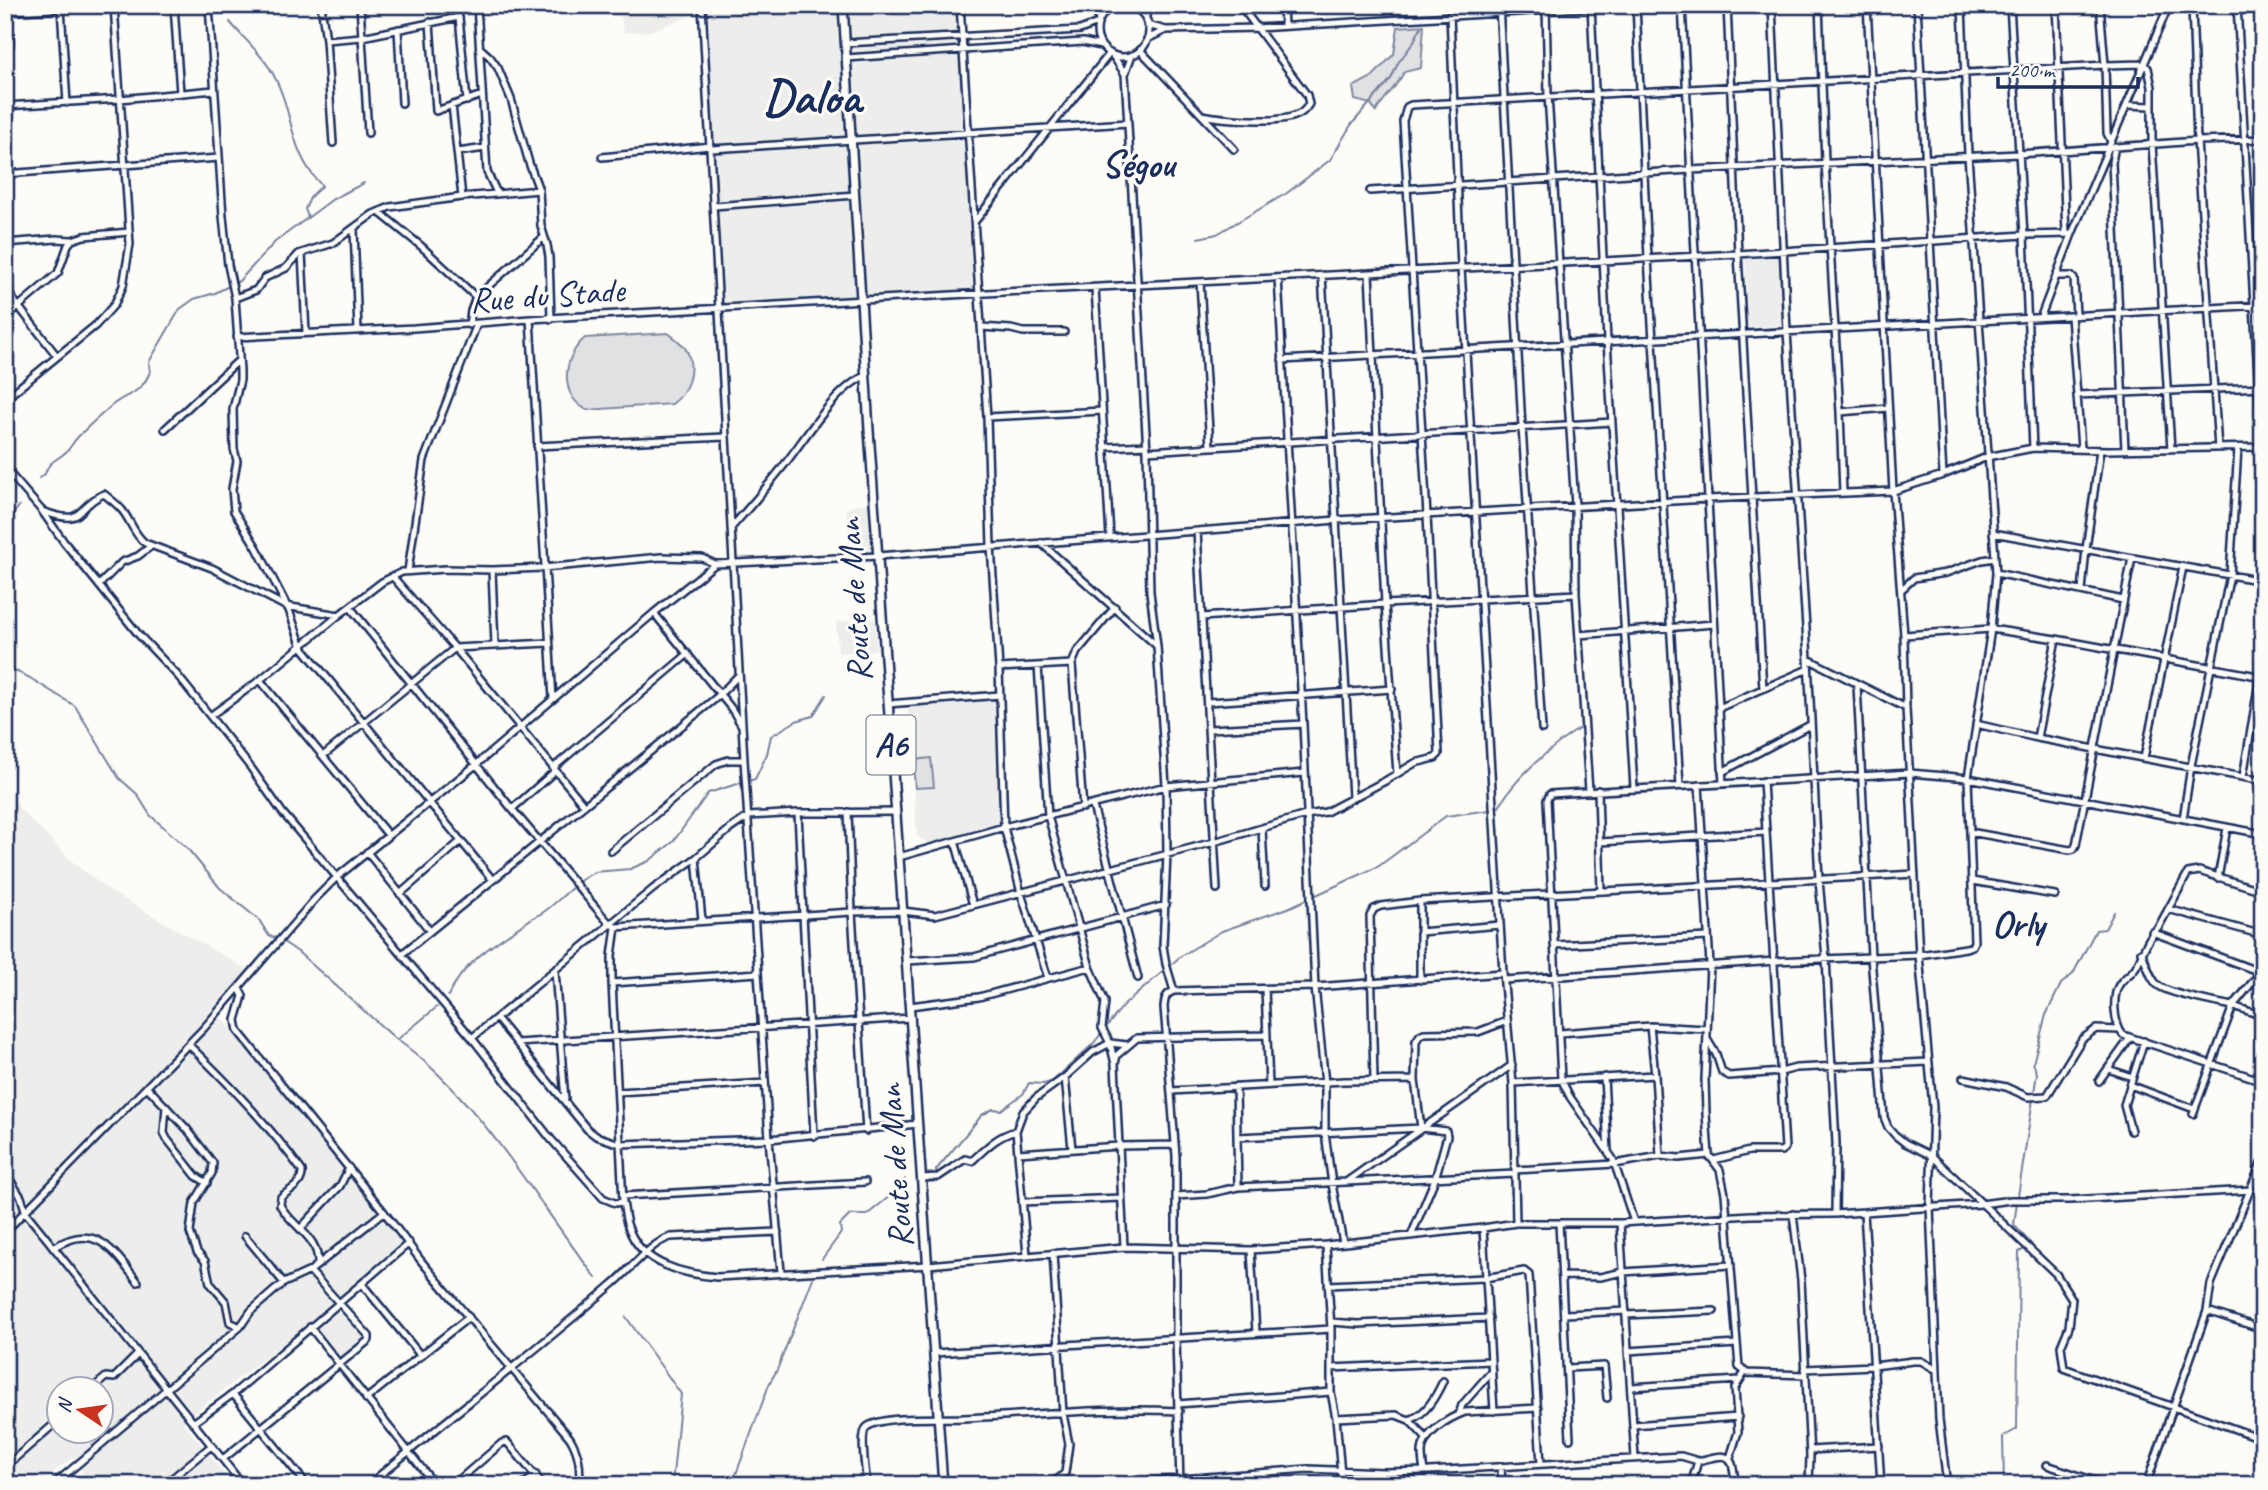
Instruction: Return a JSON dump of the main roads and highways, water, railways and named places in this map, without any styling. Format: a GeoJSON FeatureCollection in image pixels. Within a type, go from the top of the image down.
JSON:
{"type":"FeatureCollection","features":[{"type":"Feature","properties":{"kind":"highway","name":"Route de Man"},"geometry":{"type":"LineString","coordinates":[[843,5],[865,376],[943,1485]]}},
{"type":"Feature","properties":{"kind":"waterway"},"geometry":{"type":"LineString","coordinates":[[230,22],[258,52],[272,72],[285,102],[303,159],[322,186],[311,196],[305,209],[308,217]]}},
{"type":"Feature","properties":{"kind":"waterway"},"geometry":{"type":"LineString","coordinates":[[1198,238],[1217,234],[1287,193],[1330,160],[1351,125],[1391,79],[1421,27]]}},
{"type":"Feature","properties":{"kind":"waterway"},"geometry":{"type":"LineString","coordinates":[[39,478],[97,418],[142,385],[150,372],[149,362],[180,309],[194,299],[215,293],[239,281],[275,242],[333,199],[364,183]]}},
{"type":"Feature","properties":{"kind":"waterway"},"geometry":{"type":"LineString","coordinates":[[5,525],[20,505]]}},
{"type":"Feature","properties":{"kind":"waterway"},"geometry":{"type":"LineString","coordinates":[[5,666],[75,706],[119,778],[137,794],[150,815],[187,848],[220,888],[259,920],[269,936],[277,938]]}},
{"type":"Feature","properties":{"kind":"waterway"},"geometry":{"type":"LineString","coordinates":[[748,781],[755,779],[767,754],[771,736],[796,721],[813,716],[826,695]]}},
{"type":"Feature","properties":{"kind":"waterway"},"geometry":{"type":"LineString","coordinates":[[1499,807],[1514,785],[1536,763],[1582,727]]}},
{"type":"Feature","properties":{"kind":"waterway"},"geometry":{"type":"LineString","coordinates":[[578,882],[594,872],[630,869],[649,861],[673,842],[708,793],[744,782]]}},
{"type":"Feature","properties":{"kind":"waterway"},"geometry":{"type":"LineString","coordinates":[[936,1170],[982,1115],[993,1109],[1001,1110],[1023,1094],[1029,1083],[1044,1084],[1053,1081],[1093,1044],[1123,1006],[1181,956],[1222,931],[1288,908],[1379,866],[1446,816],[1490,810]]}},
{"type":"Feature","properties":{"kind":"waterway"},"geometry":{"type":"LineString","coordinates":[[448,996],[463,973],[482,953],[546,910],[572,888]]}},
{"type":"Feature","properties":{"kind":"waterway"},"geometry":{"type":"LineString","coordinates":[[2018,1196],[2037,1073],[2033,1063],[2046,1015],[2061,984],[2073,974],[2096,930],[2105,929],[2114,912]]}},
{"type":"Feature","properties":{"kind":"waterway"},"geometry":{"type":"LineString","coordinates":[[282,941],[419,1056],[461,1097],[502,1147],[596,1278]]}},
{"type":"Feature","properties":{"kind":"waterway"},"geometry":{"type":"LineString","coordinates":[[398,1039],[437,1007]]}},
{"type":"Feature","properties":{"kind":"waterway"},"geometry":{"type":"LineString","coordinates":[[822,1259],[841,1233],[840,1225],[850,1215],[867,1215],[905,1179]]}},
{"type":"Feature","properties":{"kind":"waterway"},"geometry":{"type":"LineString","coordinates":[[2004,1485],[2003,1437],[2017,1429],[2019,1252],[2032,1245],[2014,1225],[2017,1202]]}},
{"type":"Feature","properties":{"kind":"waterway"},"geometry":{"type":"LineString","coordinates":[[732,1485],[770,1382],[813,1278]]}},
{"type":"Feature","properties":{"kind":"waterway"},"geometry":{"type":"LineString","coordinates":[[626,1317],[681,1394],[672,1485]]}},
{"type":"Feature","properties":{"kind":"district","name":"Daloa"},"geometry":{"type":"Point","coordinates":[812,97]}},
{"type":"Feature","properties":{"kind":"district","name":"Ségou"},"geometry":{"type":"Point","coordinates":[1138,164]}},
{"type":"Feature","properties":{"kind":"district","name":"Orly"},"geometry":{"type":"Point","coordinates":[2018,924]}}]}
